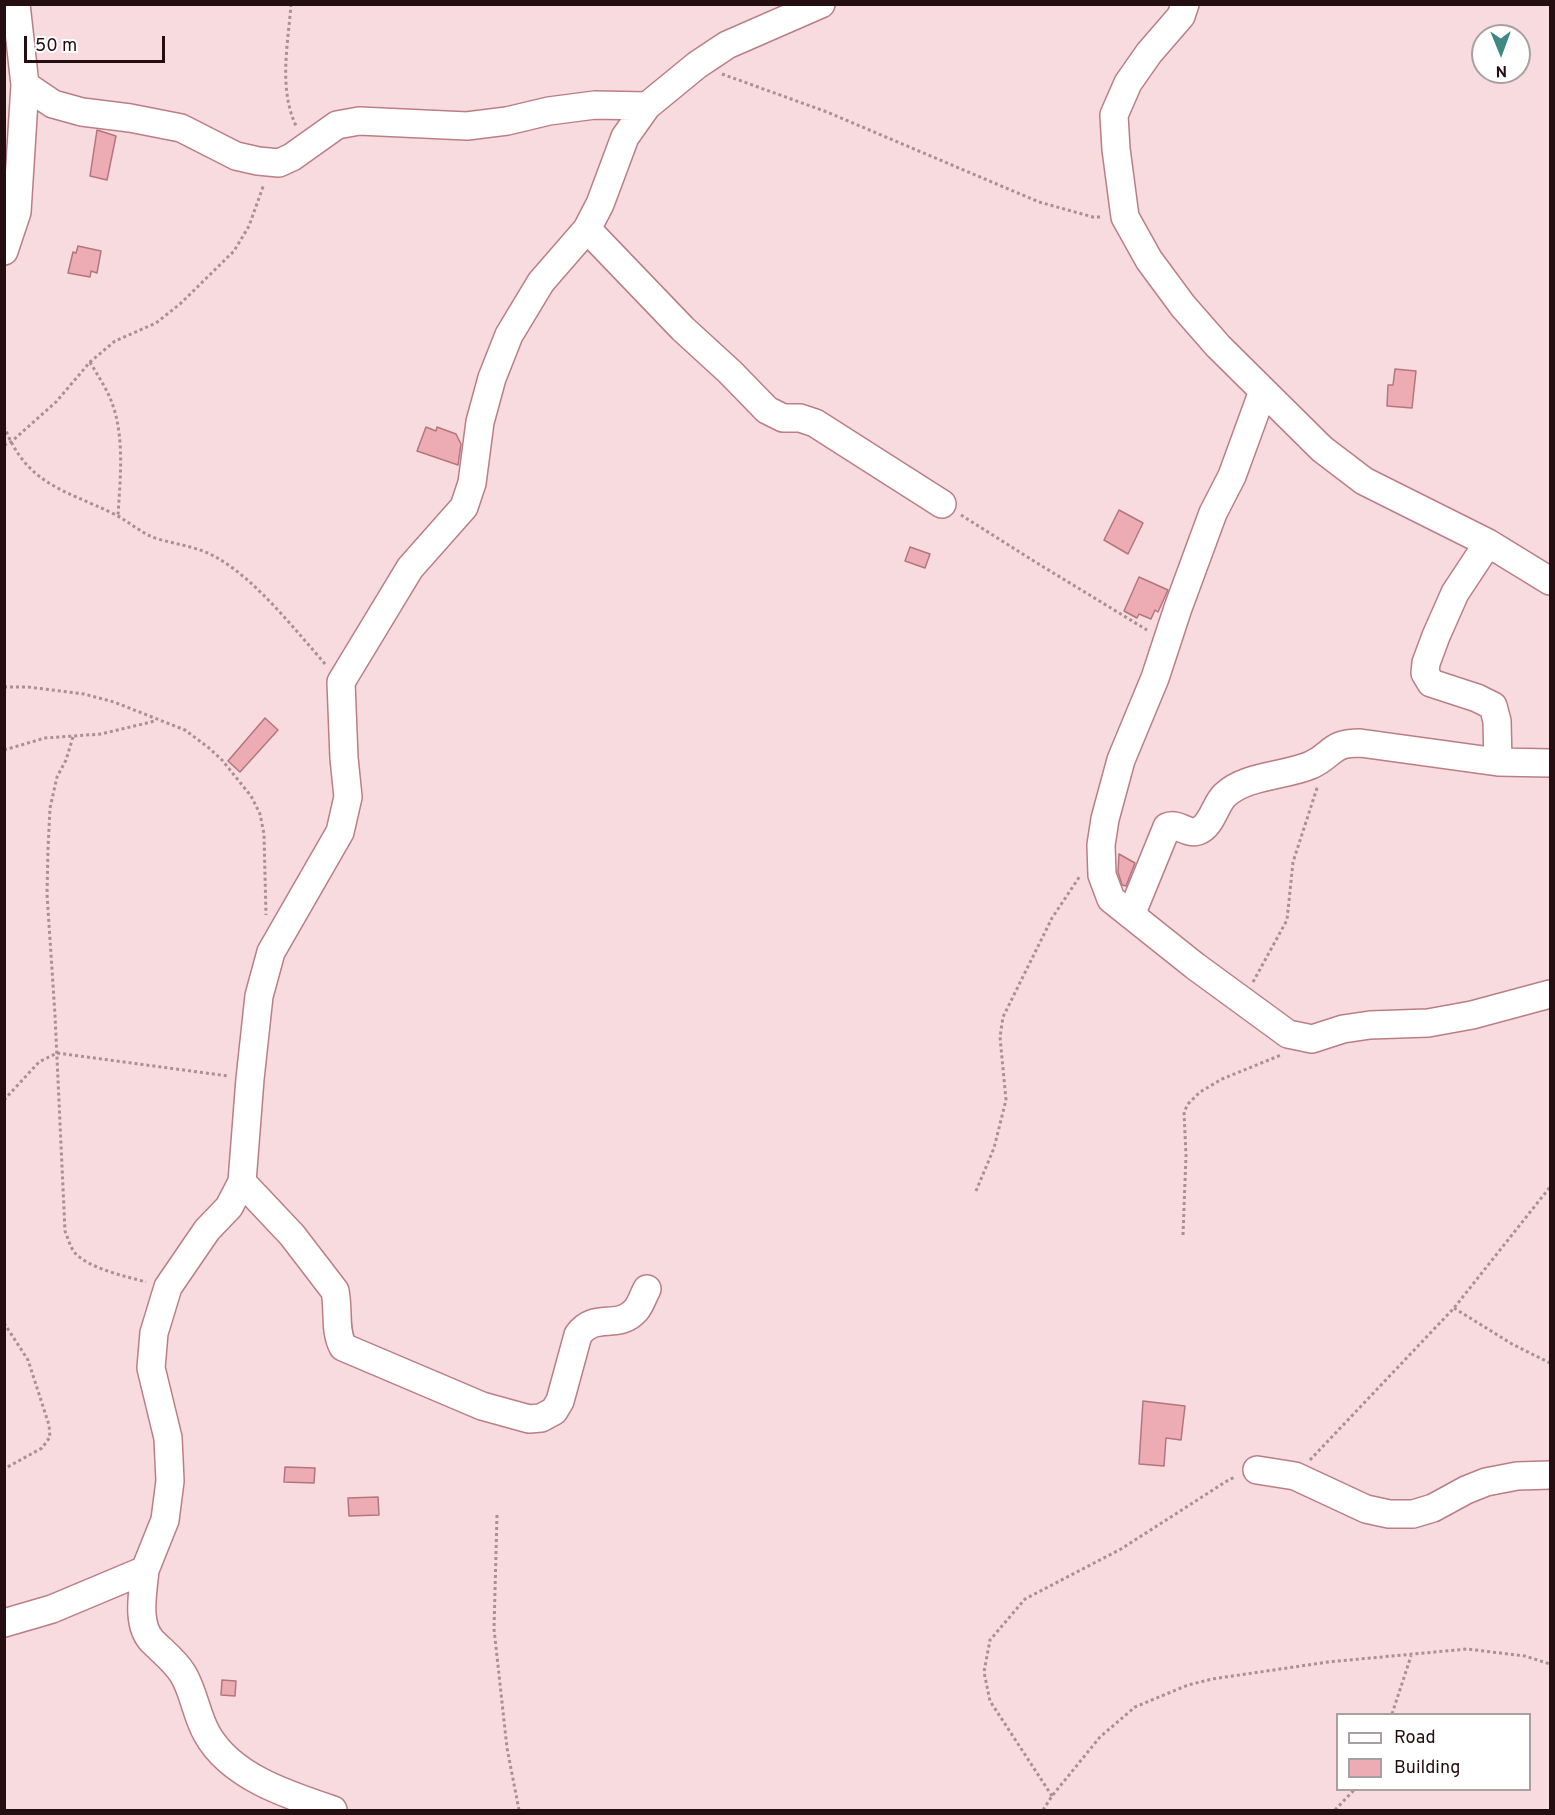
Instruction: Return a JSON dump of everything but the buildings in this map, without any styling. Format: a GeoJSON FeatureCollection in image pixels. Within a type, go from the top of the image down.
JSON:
{"type":"FeatureCollection","features":[{"type":"Feature","properties":{"kind":"street"},"geometry":{"type":"LineString","coordinates":[[4,251],[16,212],[26,85],[16,4]]}},
{"type":"Feature","properties":{"kind":"street"},"geometry":{"type":"LineString","coordinates":[[333,1810],[286,1794],[241,1770],[219,1751],[206,1733],[184,1675],[145,1631],[142,1619],[145,1570],[165,1520],[170,1481],[168,1438],[151,1368],[154,1333],[168,1287],[207,1230],[229,1207],[242,1182],[259,996],[271,952],[340,832],[348,797],[341,682],[410,568],[464,507],[472,483],[480,422],[492,378],[508,335],[541,282],[587,229],[600,204],[625,137],[647,106],[697,64],[727,45],[821,4]]}},
{"type":"Feature","properties":{"kind":"street"},"geometry":{"type":"LineString","coordinates":[[1185,4],[1180,16],[1149,53],[1128,83],[1114,115],[1125,217],[1149,260],[1182,306],[1218,346],[1322,449],[1364,481],[1488,543],[1551,580]]}},
{"type":"Feature","properties":{"kind":"street"},"geometry":{"type":"LineString","coordinates":[[26,85],[53,104],[82,112],[130,118],[180,128],[236,156],[279,163],[292,157],[337,125],[359,121],[467,126],[596,105],[647,106]]}},
{"type":"Feature","properties":{"kind":"street"},"geometry":{"type":"LineString","coordinates":[[587,229],[682,329],[730,372],[766,410],[783,417],[800,418],[815,423],[942,504]]}},
{"type":"Feature","properties":{"kind":"street"},"geometry":{"type":"LineString","coordinates":[[1263,391],[1232,476],[1209,524],[1155,678],[1121,760],[1105,819],[1101,845],[1102,875],[1111,899],[1195,966],[1288,1034],[1312,1039],[1343,1029],[1370,1025],[1428,1023],[1472,1015],[1551,994]]}},
{"type":"Feature","properties":{"kind":"street"},"geometry":{"type":"LineString","coordinates":[[1488,543],[1455,593],[1436,636],[1426,663],[1425,674],[1431,683],[1478,698],[1493,706],[1497,721],[1498,762]]}},
{"type":"Feature","properties":{"kind":"street"},"geometry":{"type":"LineString","coordinates":[[1131,915],[1167,827],[1174,825],[1191,832],[1198,831],[1204,826],[1224,795],[1245,783],[1311,765],[1333,748],[1347,743],[1360,743],[1498,762],[1551,764]]}},
{"type":"Feature","properties":{"kind":"street"},"geometry":{"type":"LineString","coordinates":[[242,1182],[292,1235],[335,1292],[339,1339],[343,1347],[482,1406],[529,1419],[541,1418],[554,1411],[560,1401],[578,1335],[584,1327],[592,1322],[617,1321],[628,1317],[637,1309],[646,1289]]}},
{"type":"Feature","properties":{"kind":"street"},"geometry":{"type":"LineString","coordinates":[[1257,1470],[1295,1476],[1366,1509],[1389,1514],[1413,1514],[1433,1508],[1486,1482],[1517,1476],[1551,1475]]}},
{"type":"Feature","properties":{"kind":"street"},"geometry":{"type":"LineString","coordinates":[[4,1623],[52,1609],[145,1570]]}},
{"type":"Feature","properties":{"kind":"path"},"geometry":{"type":"LineString","coordinates":[[291,4],[285,78],[294,122],[305,146]]}},
{"type":"Feature","properties":{"kind":"path"},"geometry":{"type":"LineString","coordinates":[[697,64],[827,112],[1040,202],[1093,217],[1125,217]]}},
{"type":"Feature","properties":{"kind":"path"},"geometry":{"type":"LineString","coordinates":[[4,445],[11,442],[56,402],[90,362],[115,341],[156,323],[180,304],[234,251],[249,226],[265,180],[279,163]]}},
{"type":"Feature","properties":{"kind":"path"},"geometry":{"type":"LineString","coordinates":[[90,362],[104,384],[113,405],[120,470],[118,516]]}},
{"type":"Feature","properties":{"kind":"path"},"geometry":{"type":"LineString","coordinates":[[4,426],[21,459],[44,480],[118,516],[135,529],[157,538],[205,551],[222,560],[278,610],[341,682]]}},
{"type":"Feature","properties":{"kind":"path"},"geometry":{"type":"LineString","coordinates":[[942,504],[1167,641]]}},
{"type":"Feature","properties":{"kind":"path"},"geometry":{"type":"LineString","coordinates":[[4,687],[28,687],[84,694],[114,702],[185,730],[222,760],[251,796],[260,814],[264,834],[264,898],[271,952]]}},
{"type":"Feature","properties":{"kind":"path"},"geometry":{"type":"LineString","coordinates":[[4,750],[45,738],[101,734],[157,720]]}},
{"type":"Feature","properties":{"kind":"path"},"geometry":{"type":"LineString","coordinates":[[74,737],[57,777],[50,808],[47,894],[65,1231],[74,1252],[86,1261],[118,1274],[168,1287]]}},
{"type":"Feature","properties":{"kind":"path"},"geometry":{"type":"LineString","coordinates":[[1243,1000],[1287,920],[1293,862],[1316,794],[1324,757]]}},
{"type":"Feature","properties":{"kind":"path"},"geometry":{"type":"LineString","coordinates":[[976,1191],[994,1148],[1006,1100],[1000,1037],[1003,1017],[1052,918],[1101,845]]}},
{"type":"Feature","properties":{"kind":"path"},"geometry":{"type":"LineString","coordinates":[[4,1100],[39,1062],[57,1053],[250,1079]]}},
{"type":"Feature","properties":{"kind":"path"},"geometry":{"type":"LineString","coordinates":[[1183,1235],[1186,1155],[1184,1112],[1188,1104],[1200,1092],[1222,1079],[1281,1055]]}},
{"type":"Feature","properties":{"kind":"path"},"geometry":{"type":"LineString","coordinates":[[1295,1476],[1454,1308],[1551,1187]]}},
{"type":"Feature","properties":{"kind":"path"},"geometry":{"type":"LineString","coordinates":[[1454,1308],[1512,1344],[1551,1363]]}},
{"type":"Feature","properties":{"kind":"path"},"geometry":{"type":"LineString","coordinates":[[4,1323],[28,1360],[50,1425],[50,1437],[42,1448],[4,1469]]}},
{"type":"Feature","properties":{"kind":"path"},"geometry":{"type":"LineString","coordinates":[[1052,1796],[990,1701],[984,1672],[990,1640],[1025,1599],[1121,1549],[1230,1479],[1257,1470]]}},
{"type":"Feature","properties":{"kind":"path"},"geometry":{"type":"LineString","coordinates":[[497,1515],[494,1629],[507,1748],[519,1810]]}},
{"type":"Feature","properties":{"kind":"path"},"geometry":{"type":"LineString","coordinates":[[1043,1810],[1100,1737],[1135,1707],[1188,1685],[1212,1679],[1298,1666],[1467,1650],[1525,1656],[1551,1664]]}},
{"type":"Feature","properties":{"kind":"path"},"geometry":{"type":"LineString","coordinates":[[1392,1713],[1411,1656]]}},
{"type":"Feature","properties":{"kind":"path"},"geometry":{"type":"LineString","coordinates":[[1335,1810],[1353,1791]]}}]}
